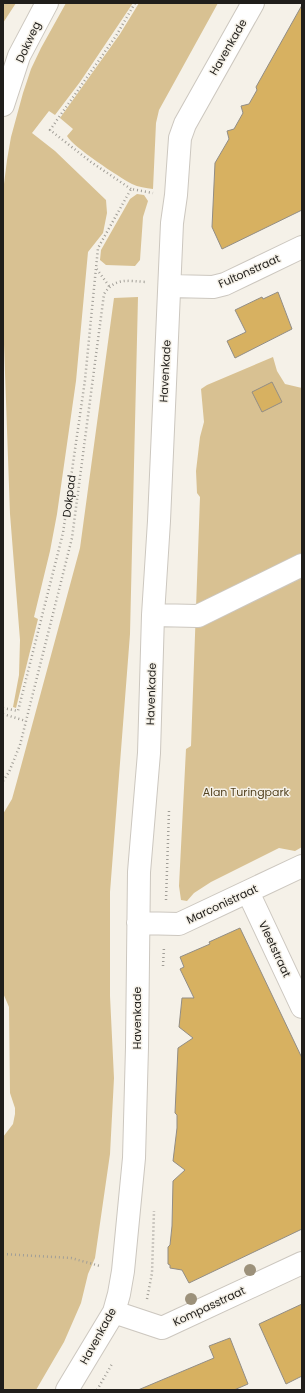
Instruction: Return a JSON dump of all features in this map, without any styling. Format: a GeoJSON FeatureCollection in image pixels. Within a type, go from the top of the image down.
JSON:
{"type":"FeatureCollection","features":[{"type":"Feature","properties":{"kind":"street","name":"Dokweg"},"geometry":{"type":"LineString","coordinates":[[3,105],[19,56],[47,3]]}},
{"type":"Feature","properties":{"kind":"street","name":"Havenkade"},"geometry":{"type":"LineString","coordinates":[[67,1390],[114,1312],[123,1271],[134,1158],[139,872],[149,753],[153,615],[159,521],[172,223],[176,195],[180,138],[185,124],[252,3]]}},
{"type":"Feature","properties":{"kind":"street","name":"Fultonstraat"},"geometry":{"type":"LineString","coordinates":[[170,286],[213,288],[225,284],[302,247]]}},
{"type":"Feature","properties":{"kind":"street"},"geometry":{"type":"LineString","coordinates":[[153,615],[198,616],[302,565]]}},
{"type":"Feature","properties":{"kind":"street","name":"Marconistraat"},"geometry":{"type":"LineString","coordinates":[[138,923],[179,924],[302,866]]}},
{"type":"Feature","properties":{"kind":"street","name":"Vleetstraat"},"geometry":{"type":"LineString","coordinates":[[248,892],[302,1006]]}},
{"type":"Feature","properties":{"kind":"street","name":"Kompasstraat"},"geometry":{"type":"LineString","coordinates":[[114,1312],[162,1328],[302,1263]]}},
{"type":"Feature","properties":{"kind":"path"},"geometry":{"type":"LineString","coordinates":[[135,3],[116,36],[50,130],[91,162],[131,189],[159,194],[176,195]]}},
{"type":"Feature","properties":{"kind":"path"},"geometry":{"type":"LineString","coordinates":[[3,708],[18,712],[63,533],[85,380],[98,248],[131,189]]}},
{"type":"Feature","properties":{"kind":"path"},"geometry":{"type":"LineString","coordinates":[[96,268],[109,286],[114,283],[124,281],[148,282]]}},
{"type":"Feature","properties":{"kind":"path","name":"Dokpad"},"geometry":{"type":"LineString","coordinates":[[3,781],[9,772],[20,746],[72,538],[104,294],[109,286]]}},
{"type":"Feature","properties":{"kind":"path"},"geometry":{"type":"LineString","coordinates":[[3,714],[26,722]]}},
{"type":"Feature","properties":{"kind":"path"},"geometry":{"type":"LineString","coordinates":[[3,1254],[71,1258],[90,1263]]}},
{"type":"Feature","properties":{"kind":"green space"},"geometry":{"type":"Polygon","coordinates":[[[3,3],[16,3],[3,23],[3,3]]]}},
{"type":"Feature","properties":{"kind":"green space"},"geometry":{"type":"Polygon","coordinates":[[[66,3],[133,3],[80,82],[55,115],[49,111],[32,133],[55,151],[106,200],[107,213],[103,233],[88,252],[76,381],[57,514],[50,551],[34,617],[38,619],[16,708],[13,707],[19,675],[20,640],[10,514],[3,316],[3,192],[11,137],[31,69],[66,3]]]}},
{"type":"Feature","properties":{"kind":"green space"},"geometry":{"type":"Polygon","coordinates":[[[139,3],[218,3],[159,110],[156,123],[153,189],[139,187],[132,184],[107,169],[87,154],[67,136],[73,129],[60,118],[120,34],[139,3]]]}},
{"type":"Feature","properties":{"kind":"green space"},"geometry":{"type":"Polygon","coordinates":[[[137,194],[144,195],[148,201],[143,217],[140,260],[135,266],[106,265],[100,260],[101,250],[130,199],[137,194]]]}},
{"type":"Feature","properties":{"kind":"green space"},"geometry":{"type":"Polygon","coordinates":[[[138,297],[130,634],[110,892],[110,996],[114,1078],[110,1154],[95,1258],[88,1274],[81,1303],[64,1342],[36,1390],[3,1390],[3,1137],[13,1124],[15,1108],[10,1093],[9,1007],[3,993],[3,814],[12,799],[80,548],[114,298],[138,297]]]}},
{"type":"Feature","properties":{"kind":"green space","name":"Alan Turingpark"},"geometry":{"type":"Polygon","coordinates":[[[273,357],[277,371],[285,384],[302,388],[302,847],[295,851],[279,848],[211,882],[194,893],[187,901],[181,900],[179,886],[186,749],[191,746],[200,497],[197,493],[196,471],[200,437],[204,422],[201,389],[207,385],[273,357]]]}},
{"type":"Feature","properties":{"kind":"building"},"geometry":{"type":"Polygon","coordinates":[[[302,5],[302,210],[222,249],[212,227],[215,163],[229,139],[227,131],[234,129],[243,113],[241,106],[249,104],[257,90],[256,87],[302,5]]]}},
{"type":"Feature","properties":{"kind":"building"},"geometry":{"type":"Polygon","coordinates":[[[278,292],[292,329],[235,358],[227,341],[246,332],[235,310],[262,297],[263,299],[278,292]]]}},
{"type":"Feature","properties":{"kind":"building"},"geometry":{"type":"Polygon","coordinates":[[[272,382],[282,402],[262,412],[252,392],[272,382]]]}},
{"type":"Feature","properties":{"kind":"building"},"geometry":{"type":"Polygon","coordinates":[[[240,928],[302,1058],[302,1229],[189,1283],[182,1270],[170,1268],[170,1265],[168,1264],[168,1247],[170,1245],[172,1226],[173,1181],[185,1170],[173,1161],[177,1128],[177,1115],[175,1113],[178,1048],[193,1038],[179,1027],[182,998],[194,998],[180,969],[184,967],[180,957],[210,944],[209,942],[240,928]]]}},
{"type":"Feature","properties":{"kind":"building"},"geometry":{"type":"Polygon","coordinates":[[[302,1304],[302,1376],[286,1384],[259,1324],[302,1304]]]}},
{"type":"Feature","properties":{"kind":"building"},"geometry":{"type":"Polygon","coordinates":[[[230,1338],[248,1384],[234,1390],[138,1390],[214,1358],[209,1346],[230,1338]]]}}]}
